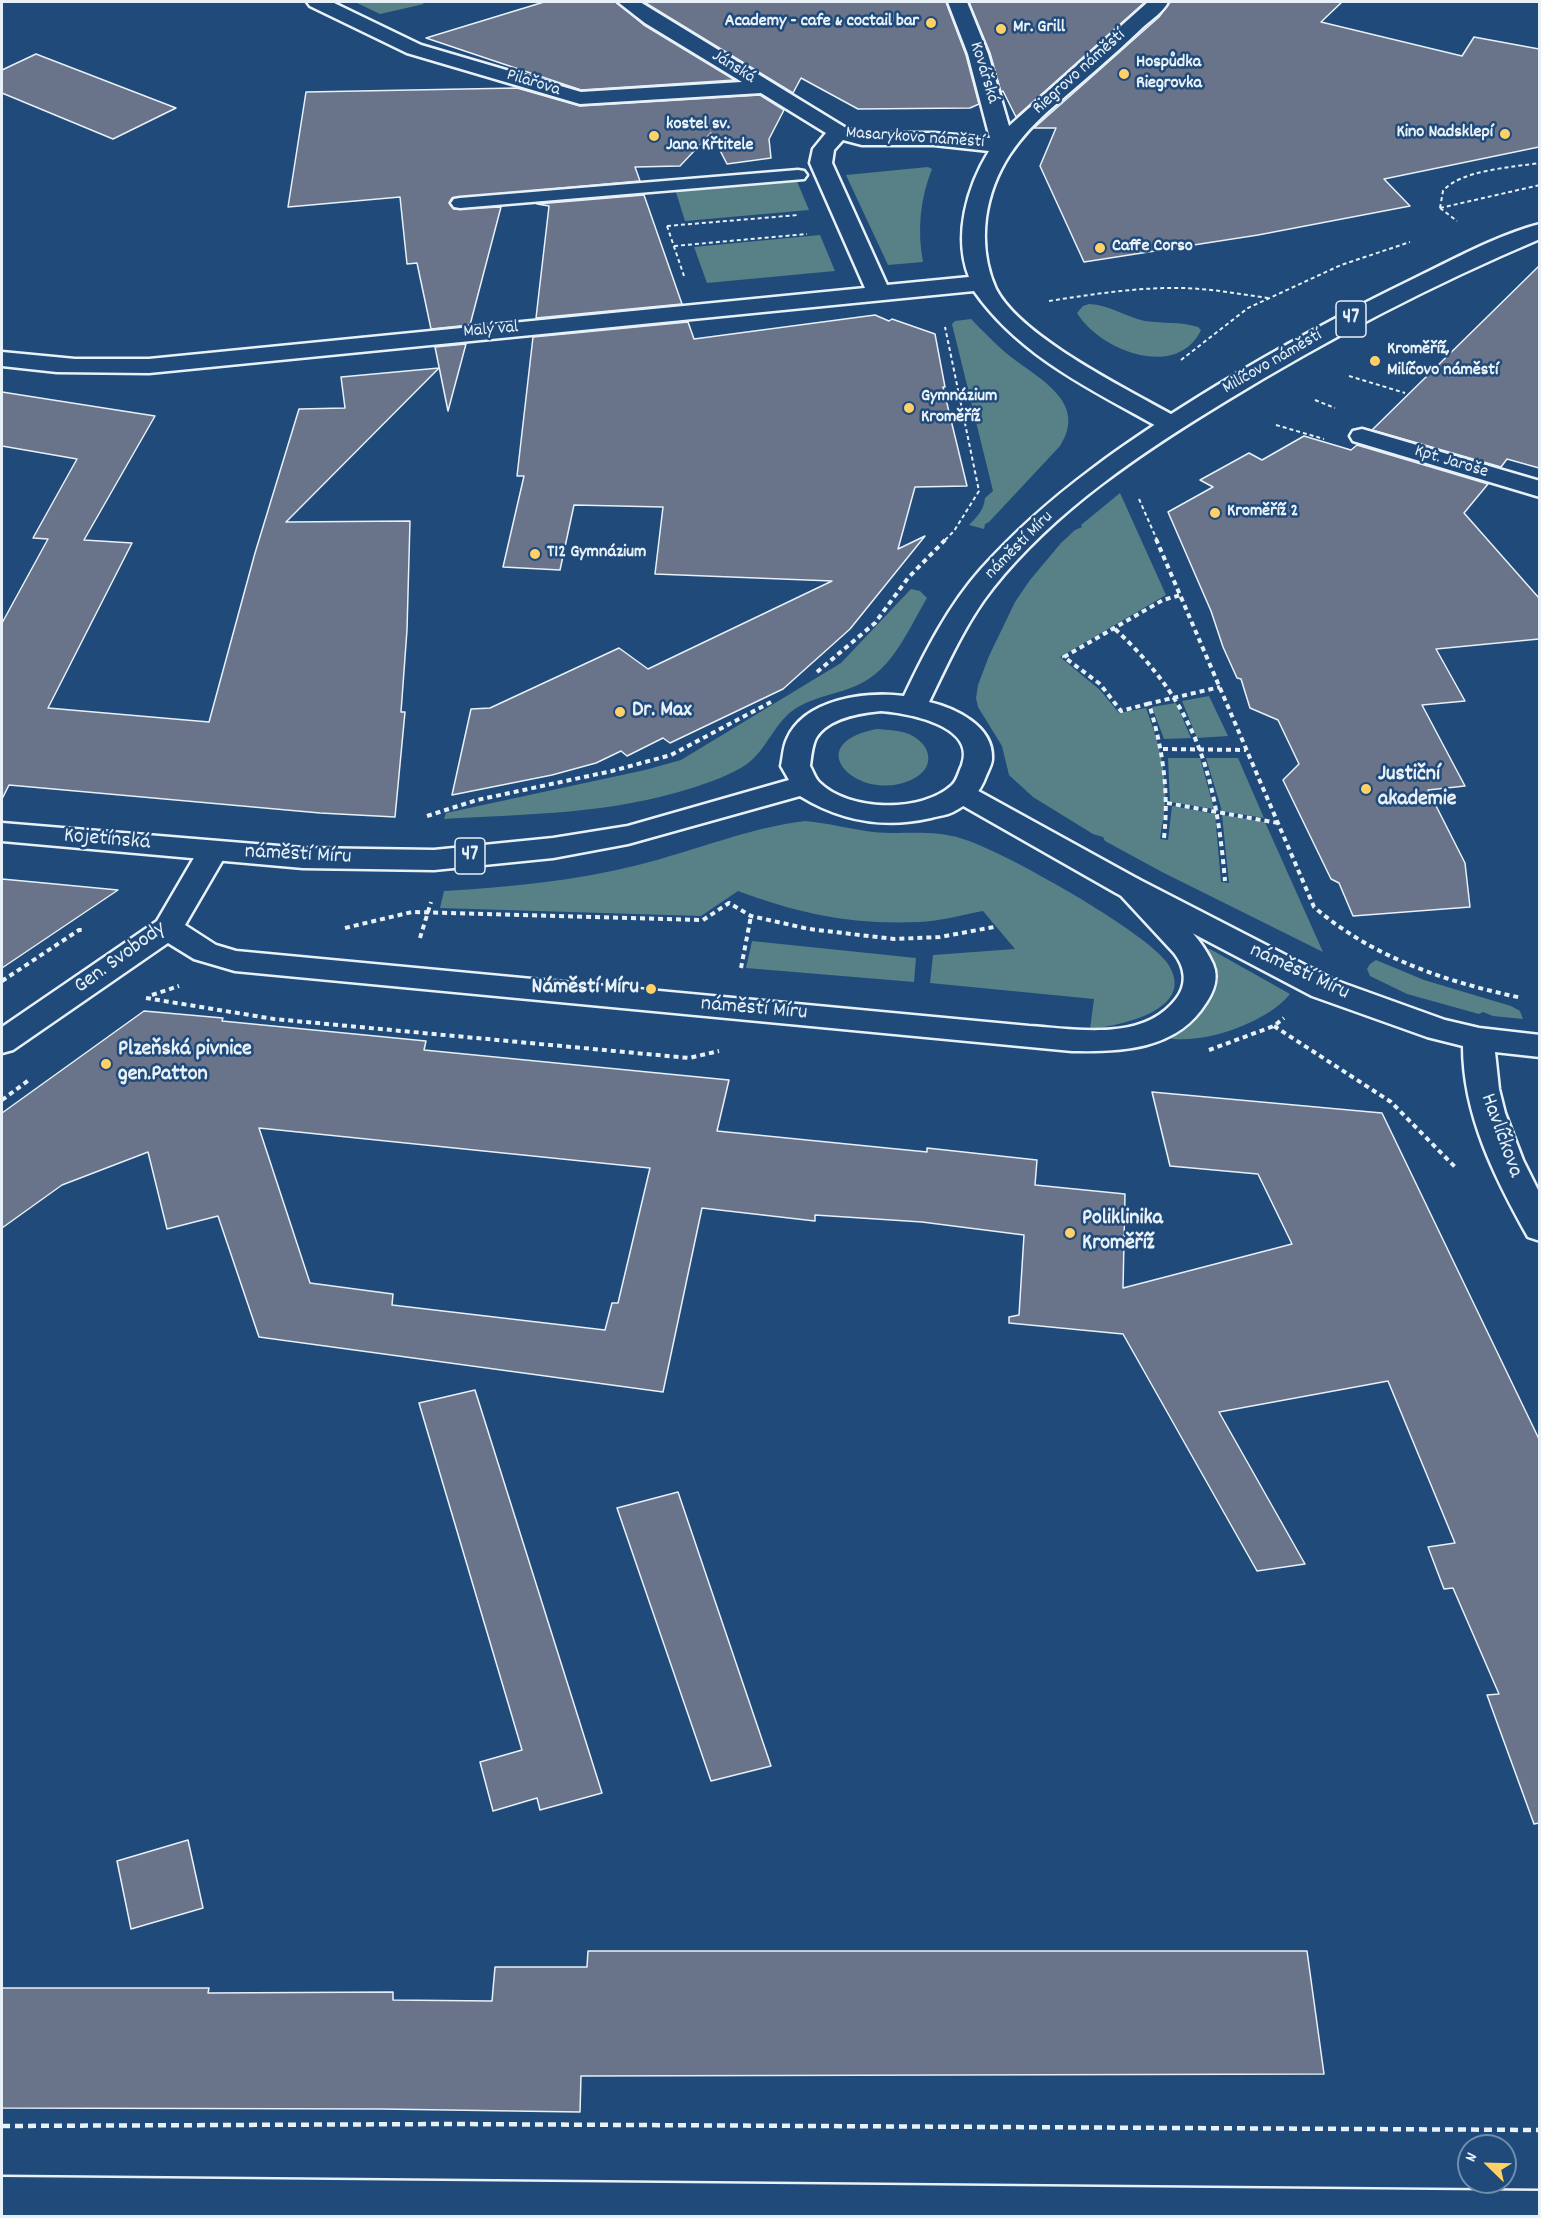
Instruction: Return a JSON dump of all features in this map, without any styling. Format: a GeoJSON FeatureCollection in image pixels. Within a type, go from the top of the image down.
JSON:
{"type":"FeatureCollection","features":[{"type":"Feature","properties":{"kind":"street","name":"Pilařova"},"geometry":{"type":"LineString","coordinates":[[317,2],[414,49],[580,98],[764,87]]}},
{"type":"Feature","properties":{"kind":"street","name":"Jánská"},"geometry":{"type":"LineString","coordinates":[[628,2],[652,19],[839,132]]}},
{"type":"Feature","properties":{"kind":"street","name":"Kovářská"},"geometry":{"type":"LineString","coordinates":[[957,2],[967,21],[990,94],[1003,146]]}},
{"type":"Feature","properties":{"kind":"street","name":"Riegrovo náměstí"},"geometry":{"type":"LineString","coordinates":[[1003,146],[1030,118],[1159,2]]}},
{"type":"Feature","properties":{"kind":"street","name":"Masarykovo náměstí"},"geometry":{"type":"LineString","coordinates":[[879,294],[821,163],[824,148],[839,132],[862,139],[934,139],[1003,146],[991,166],[976,217],[974,249],[981,283],[996,306],[1033,339],[1086,375],[1171,424]]}},
{"type":"Feature","properties":{"kind":"street","name":"Milíčovo náměstí"},"geometry":{"type":"LineString","coordinates":[[1171,424],[1386,299],[1469,260],[1539,231]]}},
{"type":"Feature","properties":{"kind":"street","name":"Malý val"},"geometry":{"type":"LineString","coordinates":[[2,359],[49,366],[149,366],[981,283]]}},
{"type":"Feature","properties":{"kind":"street","name":"náměstí Míru"},"geometry":{"type":"LineString","coordinates":[[913,706],[946,636],[980,586],[1029,534],[1089,480],[1171,424]]}},
{"type":"Feature","properties":{"kind":"street","name":"Kpt. Jaroše"},"geometry":{"type":"LineString","coordinates":[[1362,436],[1539,489]]}},
{"type":"Feature","properties":{"kind":"street"},"geometry":{"type":"LineString","coordinates":[[897,703],[913,706],[950,719],[973,742],[978,755],[977,769],[971,782],[962,793],[941,805],[917,813],[880,815],[861,813],[829,802],[806,784],[799,774],[795,754],[798,744],[812,725],[836,712],[865,704],[897,703]]}},
{"type":"Feature","properties":{"kind":"street","name":"náměstí Míru"},"geometry":{"type":"LineString","coordinates":[[213,851],[303,858],[434,860],[553,848],[628,835],[722,810],[806,784]]}},
{"type":"Feature","properties":{"kind":"street","name":"náměstí Míru"},"geometry":{"type":"LineString","coordinates":[[962,793],[1127,886],[1323,988],[1438,1029],[1479,1039],[1539,1046]]}},
{"type":"Feature","properties":{"kind":"street","name":"Kojetínská"},"geometry":{"type":"LineString","coordinates":[[2,832],[213,851]]}},
{"type":"Feature","properties":{"kind":"street","name":"Gen. Svobody"},"geometry":{"type":"LineString","coordinates":[[2,1042],[168,928],[213,851]]}},
{"type":"Feature","properties":{"kind":"street","name":"náměstí Míru"},"geometry":{"type":"LineString","coordinates":[[168,928],[206,952],[235,962],[1029,1037],[1118,1040],[1148,1034],[1174,1020],[1190,1004],[1198,990],[1201,977],[1196,962],[1183,945],[1127,886]]}},
{"type":"Feature","properties":{"kind":"street","name":"Havlíčkova"},"geometry":{"type":"LineString","coordinates":[[1479,1039],[1478,1060],[1487,1111],[1512,1176],[1539,1228]]}},
{"type":"Feature","properties":{"kind":"street"},"geometry":{"type":"LineString","coordinates":[[2,2200],[1539,2214]]}},
{"type":"Feature","properties":{"kind":"lane"},"geometry":{"type":"LineString","coordinates":[[460,203],[798,175]]}},
{"type":"Feature","properties":{"kind":"path"},"geometry":{"type":"LineString","coordinates":[[1440,208],[1440,197],[1446,186],[1464,177],[1539,163]]}},
{"type":"Feature","properties":{"kind":"path"},"geometry":{"type":"LineString","coordinates":[[1440,208],[1539,185]]}},
{"type":"Feature","properties":{"kind":"path"},"geometry":{"type":"LineString","coordinates":[[654,187],[686,280]]}},
{"type":"Feature","properties":{"kind":"path"},"geometry":{"type":"LineString","coordinates":[[1440,208],[1463,225]]}},
{"type":"Feature","properties":{"kind":"path"},"geometry":{"type":"LineString","coordinates":[[668,226],[803,214]]}},
{"type":"Feature","properties":{"kind":"path"},"geometry":{"type":"LineString","coordinates":[[674,246],[812,234]]}},
{"type":"Feature","properties":{"kind":"path"},"geometry":{"type":"LineString","coordinates":[[1181,360],[1231,320],[1269,298],[1341,265],[1418,240]]}},
{"type":"Feature","properties":{"kind":"path"},"geometry":{"type":"LineString","coordinates":[[1040,302],[1114,291],[1172,288],[1216,290],[1269,298]]}},
{"type":"Feature","properties":{"kind":"path"},"geometry":{"type":"LineString","coordinates":[[811,676],[875,622],[908,578],[954,531],[979,491],[944,320]]}},
{"type":"Feature","properties":{"kind":"path"},"geometry":{"type":"LineString","coordinates":[[1349,376],[1406,393]]}},
{"type":"Feature","properties":{"kind":"path"},"geometry":{"type":"LineString","coordinates":[[1139,499],[1314,907],[1353,938],[1439,976],[1486,991],[1525,999]]}},
{"type":"Feature","properties":{"kind":"path"},"geometry":{"type":"LineString","coordinates":[[1181,595],[1163,600],[1064,657],[1100,684],[1121,711],[1220,687]]}},
{"type":"Feature","properties":{"kind":"path"},"geometry":{"type":"LineString","coordinates":[[1114,628],[1136,646],[1159,672],[1176,698],[1200,750],[1218,812],[1225,880]]}},
{"type":"Feature","properties":{"kind":"path"},"geometry":{"type":"LineString","coordinates":[[430,815],[477,800],[612,771],[671,755],[758,711],[776,699]]}},
{"type":"Feature","properties":{"kind":"path"},"geometry":{"type":"LineString","coordinates":[[1147,704],[1163,749],[1167,803],[1164,838]]}},
{"type":"Feature","properties":{"kind":"path"},"geometry":{"type":"LineString","coordinates":[[1163,749],[1246,750]]}},
{"type":"Feature","properties":{"kind":"path"},"geometry":{"type":"LineString","coordinates":[[1167,803],[1278,823]]}},
{"type":"Feature","properties":{"kind":"path"},"geometry":{"type":"LineString","coordinates":[[344,928],[412,912],[703,920],[729,903],[751,916],[797,926],[894,939],[940,937],[994,927]]}},
{"type":"Feature","properties":{"kind":"path"},"geometry":{"type":"LineString","coordinates":[[2,981],[79,930],[91,931]]}},
{"type":"Feature","properties":{"kind":"path"},"geometry":{"type":"LineString","coordinates":[[184,984],[145,998],[274,1019],[689,1058],[723,1050]]}},
{"type":"Feature","properties":{"kind":"path"},"geometry":{"type":"LineString","coordinates":[[1208,1050],[1274,1026],[1290,1013]]}},
{"type":"Feature","properties":{"kind":"path"},"geometry":{"type":"LineString","coordinates":[[1274,1026],[1391,1102],[1462,1174]]}},
{"type":"Feature","properties":{"kind":"path"},"geometry":{"type":"LineString","coordinates":[[2,1100],[30,1079]]}},
{"type":"Feature","properties":{"kind":"path"},"geometry":{"type":"LineString","coordinates":[[2,2126],[453,2124],[1539,2130]]}},
{"type":"Feature","properties":{"kind":"green space"},"geometry":{"type":"Polygon","coordinates":[[[355,2],[422,2],[424,4],[380,14],[355,2]]]}},
{"type":"Feature","properties":{"kind":"green space"},"geometry":{"type":"Polygon","coordinates":[[[928,167],[932,169],[922,203],[920,227],[923,262],[888,265],[846,175],[928,167]]]}},
{"type":"Feature","properties":{"kind":"green space"},"geometry":{"type":"Polygon","coordinates":[[[796,179],[809,210],[685,221],[675,189],[796,179]]]}},
{"type":"Feature","properties":{"kind":"green space"},"geometry":{"type":"Polygon","coordinates":[[[820,235],[835,271],[707,283],[694,247],[820,235]]]}},
{"type":"Feature","properties":{"kind":"green space"},"geometry":{"type":"Polygon","coordinates":[[[1089,304],[1145,321],[1185,324],[1201,330],[1190,345],[1175,354],[1157,357],[1138,354],[1120,348],[1102,338],[1088,326],[1077,313],[1083,306],[1089,304]]]}},
{"type":"Feature","properties":{"kind":"green space"},"geometry":{"type":"Polygon","coordinates":[[[971,319],[1006,353],[1047,383],[1064,405],[1068,417],[1067,431],[1060,446],[985,524],[984,529],[969,525],[982,510],[985,498],[993,491],[952,324],[955,321],[971,319]]]}},
{"type":"Feature","properties":{"kind":"green space"},"geometry":{"type":"Polygon","coordinates":[[[1120,493],[1166,595],[1060,657],[1100,690],[1119,713],[1146,708],[1158,743],[1165,781],[1165,806],[1160,839],[1168,840],[1172,806],[1215,814],[1221,882],[1229,883],[1222,815],[1265,822],[1323,952],[1162,872],[1105,841],[1103,837],[1093,834],[1033,797],[1009,775],[1002,746],[978,707],[976,698],[978,685],[1015,602],[1061,543],[1120,493]]]}},
{"type":"Feature","properties":{"kind":"green space"},"geometry":{"type":"Polygon","coordinates":[[[911,589],[920,591],[927,598],[898,648],[881,669],[858,685],[798,707],[783,720],[754,758],[734,772],[662,797],[601,808],[444,819],[446,813],[645,770],[681,760],[841,663],[911,589]]]}},
{"type":"Feature","properties":{"kind":"green space"},"geometry":{"type":"Polygon","coordinates":[[[1209,696],[1228,736],[1197,738],[1182,701],[1209,696]]]}},
{"type":"Feature","properties":{"kind":"green space"},"geometry":{"type":"Polygon","coordinates":[[[1176,703],[1191,738],[1164,739],[1152,707],[1176,703]]]}},
{"type":"Feature","properties":{"kind":"green space"},"geometry":{"type":"Polygon","coordinates":[[[877,729],[909,734],[923,744],[928,757],[925,770],[911,780],[891,785],[872,784],[856,778],[844,769],[839,758],[841,747],[853,736],[877,729]]]}},
{"type":"Feature","properties":{"kind":"green space"},"geometry":{"type":"Polygon","coordinates":[[[1168,758],[1200,758],[1214,809],[1170,802],[1168,758]]]}},
{"type":"Feature","properties":{"kind":"green space"},"geometry":{"type":"Polygon","coordinates":[[[1206,758],[1238,758],[1264,818],[1222,811],[1206,758]]]}},
{"type":"Feature","properties":{"kind":"green space"},"geometry":{"type":"Polygon","coordinates":[[[805,821],[873,832],[930,833],[952,836],[1009,859],[1073,894],[1155,950],[1168,964],[1174,980],[1173,993],[1164,1004],[1151,1013],[1119,1024],[1090,1029],[1094,999],[930,983],[933,955],[1015,949],[983,911],[927,921],[871,922],[805,912],[738,891],[701,916],[440,908],[444,891],[517,885],[614,871],[763,829],[805,821]]]}},
{"type":"Feature","properties":{"kind":"green space"},"geometry":{"type":"Polygon","coordinates":[[[752,941],[916,958],[914,982],[746,968],[752,941]]]}},
{"type":"Feature","properties":{"kind":"green space"},"geometry":{"type":"Polygon","coordinates":[[[1205,949],[1210,949],[1290,994],[1266,1014],[1231,1030],[1195,1039],[1163,1037],[1205,949]]]}},
{"type":"Feature","properties":{"kind":"green space"},"geometry":{"type":"Polygon","coordinates":[[[1376,960],[1424,980],[1511,1006],[1520,1011],[1523,1019],[1493,1016],[1483,1012],[1479,1014],[1407,994],[1370,976],[1367,969],[1376,960]]]}},
{"type":"Feature","properties":{"kind":"building"},"geometry":{"type":"Polygon","coordinates":[[[544,2],[616,2],[644,25],[735,80],[581,90],[426,38],[544,2]]]}},
{"type":"Feature","properties":{"kind":"building"},"geometry":{"type":"Polygon","coordinates":[[[644,2],[946,2],[966,55],[979,104],[970,108],[858,109],[801,78],[793,93],[644,2]]]}},
{"type":"Feature","properties":{"kind":"building"},"geometry":{"type":"Polygon","coordinates":[[[969,2],[1145,2],[1016,117],[1003,91],[1001,92],[990,53],[969,2]]]}},
{"type":"Feature","properties":{"kind":"building"},"geometry":{"type":"Polygon","coordinates":[[[1170,2],[1342,2],[1321,22],[1462,56],[1474,37],[1539,49],[1539,147],[1384,179],[1410,206],[1258,235],[1084,262],[1040,166],[1056,128],[1034,128],[1159,17],[1170,2]]]}},
{"type":"Feature","properties":{"kind":"building"},"geometry":{"type":"Polygon","coordinates":[[[36,54],[176,108],[113,139],[2,93],[2,70],[36,54]]]}},
{"type":"Feature","properties":{"kind":"building"},"geometry":{"type":"Polygon","coordinates":[[[517,88],[580,106],[760,95],[784,110],[769,139],[771,158],[727,164],[711,133],[680,166],[635,167],[640,181],[452,198],[449,203],[454,209],[501,207],[470,325],[431,329],[417,263],[407,264],[400,197],[288,207],[306,92],[517,88]]]}},
{"type":"Feature","properties":{"kind":"building"},"geometry":{"type":"Polygon","coordinates":[[[644,195],[682,304],[536,318],[549,206],[537,204],[644,195]]]}},
{"type":"Feature","properties":{"kind":"building"},"geometry":{"type":"Polygon","coordinates":[[[1539,266],[1539,468],[1507,459],[1501,467],[1372,430],[1539,266]]]}},
{"type":"Feature","properties":{"kind":"building"},"geometry":{"type":"Polygon","coordinates":[[[875,315],[935,334],[945,387],[943,387],[967,486],[915,487],[898,549],[925,536],[850,629],[783,689],[670,743],[663,738],[627,756],[621,751],[596,763],[552,775],[452,795],[471,709],[490,708],[619,648],[648,669],[832,581],[655,574],[663,507],[574,505],[560,570],[503,567],[524,476],[517,476],[533,337],[688,322],[694,339],[875,315]]]}},
{"type":"Feature","properties":{"kind":"building"},"geometry":{"type":"Polygon","coordinates":[[[466,344],[448,411],[435,347],[466,344]]]}},
{"type":"Feature","properties":{"kind":"building"},"geometry":{"type":"Polygon","coordinates":[[[439,368],[286,522],[410,521],[407,630],[401,712],[405,712],[395,817],[320,813],[9,785],[2,799],[2,623],[48,539],[33,538],[77,459],[2,446],[2,392],[155,416],[84,540],[132,543],[48,708],[209,722],[255,553],[299,409],[345,408],[341,377],[439,368]]]}},
{"type":"Feature","properties":{"kind":"building"},"geometry":{"type":"Polygon","coordinates":[[[1304,436],[1351,450],[1357,445],[1488,484],[1464,513],[1539,598],[1539,639],[1436,649],[1465,701],[1422,705],[1465,786],[1428,790],[1465,863],[1470,907],[1353,916],[1339,883],[1331,879],[1283,780],[1299,764],[1278,720],[1250,708],[1241,679],[1237,678],[1223,647],[1211,611],[1168,512],[1213,487],[1200,480],[1249,453],[1262,460],[1304,436]]]}},
{"type":"Feature","properties":{"kind":"building"},"geometry":{"type":"Polygon","coordinates":[[[2,879],[34,882],[118,890],[2,968],[2,879]]]}},
{"type":"Feature","properties":{"kind":"building"},"geometry":{"type":"Polygon","coordinates":[[[144,1011],[426,1041],[424,1050],[729,1080],[717,1131],[927,1152],[927,1148],[1037,1160],[1035,1185],[1125,1194],[1123,1288],[1292,1244],[1258,1174],[1170,1166],[1152,1092],[1382,1113],[1539,1439],[1539,1823],[1534,1824],[1487,1695],[1499,1694],[1453,1588],[1444,1589],[1428,1547],[1455,1543],[1388,1381],[1219,1412],[1305,1564],[1257,1571],[1123,1334],[1009,1323],[1009,1317],[1019,1315],[1024,1235],[922,1222],[815,1215],[815,1221],[702,1208],[663,1392],[259,1337],[218,1216],[167,1229],[148,1152],[62,1185],[2,1228],[2,1113],[144,1011]],[[259,1128],[310,1283],[393,1294],[392,1305],[605,1330],[612,1303],[618,1303],[650,1168],[259,1128]]]}},
{"type":"Feature","properties":{"kind":"building"},"geometry":{"type":"Polygon","coordinates":[[[475,1390],[602,1793],[540,1810],[537,1798],[493,1811],[480,1762],[522,1750],[419,1403],[475,1390]]]}},
{"type":"Feature","properties":{"kind":"building"},"geometry":{"type":"Polygon","coordinates":[[[678,1492],[771,1766],[711,1781],[617,1508],[678,1492]]]}},
{"type":"Feature","properties":{"kind":"building"},"geometry":{"type":"Polygon","coordinates":[[[188,1840],[203,1908],[131,1929],[117,1861],[188,1840]]]}},
{"type":"Feature","properties":{"kind":"building"},"geometry":{"type":"Polygon","coordinates":[[[588,1951],[1307,1951],[1324,2074],[581,2076],[580,2112],[2,2108],[2,1988],[209,1988],[208,1993],[393,1992],[393,2000],[492,2001],[495,1967],[587,1967],[588,1951]]]}},
{"type":"Feature","properties":{"kind":"place","name":"Academy - cafe & coctail bar"},"geometry":{"type":"Point","coordinates":[931,23]}},
{"type":"Feature","properties":{"kind":"place","name":"Mr. Grill"},"geometry":{"type":"Point","coordinates":[1001,29]}},
{"type":"Feature","properties":{"kind":"place","name":"Hospůdka Riegrovka"},"geometry":{"type":"Point","coordinates":[1124,74]}},
{"type":"Feature","properties":{"kind":"place","name":"Kino Nadsklepí"},"geometry":{"type":"Point","coordinates":[1505,134]}},
{"type":"Feature","properties":{"kind":"place","name":"kostel sv. Jana Křtitele"},"geometry":{"type":"Point","coordinates":[654,136]}},
{"type":"Feature","properties":{"kind":"place","name":"Caffe Corso"},"geometry":{"type":"Point","coordinates":[1100,248]}},
{"type":"Feature","properties":{"kind":"place","name":"Kroměříž, Milíčovo náměstí"},"geometry":{"type":"Point","coordinates":[1375,361]}},
{"type":"Feature","properties":{"kind":"place","name":"Gymnázium Kroměříž"},"geometry":{"type":"Point","coordinates":[909,408]}},
{"type":"Feature","properties":{"kind":"place","name":"Kroměříž 2"},"geometry":{"type":"Point","coordinates":[1215,513]}},
{"type":"Feature","properties":{"kind":"place","name":"T12 Gymnázium"},"geometry":{"type":"Point","coordinates":[535,554]}},
{"type":"Feature","properties":{"kind":"place","name":"Dr. Max"},"geometry":{"type":"Point","coordinates":[620,712]}},
{"type":"Feature","properties":{"kind":"place","name":"Justiční akademie"},"geometry":{"type":"Point","coordinates":[1366,789]}},
{"type":"Feature","properties":{"kind":"place","name":"Náměstí Míru"},"geometry":{"type":"Point","coordinates":[651,989]}},
{"type":"Feature","properties":{"kind":"place","name":"Plzeňská pivnice gen.Patton"},"geometry":{"type":"Point","coordinates":[106,1064]}},
{"type":"Feature","properties":{"kind":"place","name":"Poliklinika Kroměříž"},"geometry":{"type":"Point","coordinates":[1070,1233]}}]}
